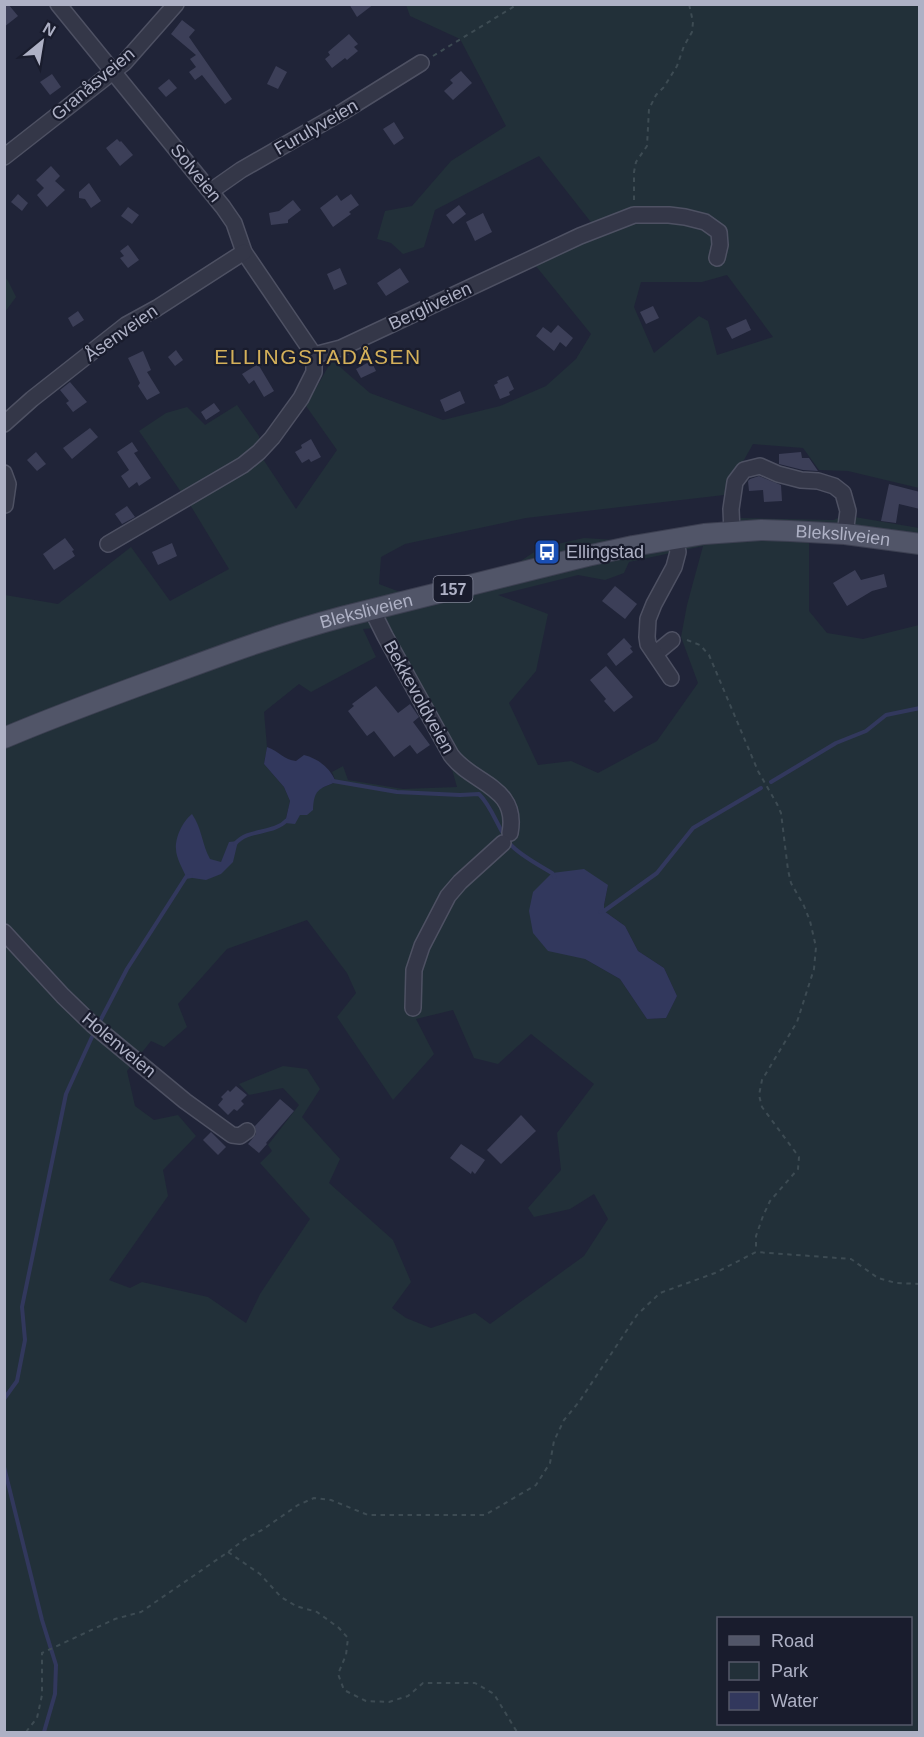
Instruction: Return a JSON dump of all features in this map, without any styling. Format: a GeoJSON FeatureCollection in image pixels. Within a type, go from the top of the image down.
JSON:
{"type":"FeatureCollection","features":[{"type":"Feature","properties":{"kind":"main road","name":"Bleksliveien"},"geometry":{"type":"LineString","coordinates":[[4,738],[119,692],[252,644],[342,616],[633,546],[675,538],[732,532],[790,531],[845,534],[920,544]]}},
{"type":"Feature","properties":{"kind":"street","name":"Solveien"},"geometry":{"type":"LineString","coordinates":[[58,4],[211,191],[234,223],[244,252],[314,355]]}},
{"type":"Feature","properties":{"kind":"street","name":"Granåsveien"},"geometry":{"type":"LineString","coordinates":[[4,157],[113,73],[176,4]]}},
{"type":"Feature","properties":{"kind":"street","name":"Furulyveien"},"geometry":{"type":"LineString","coordinates":[[211,191],[241,170],[344,111],[421,63]]}},
{"type":"Feature","properties":{"kind":"street","name":"Bergliveien"},"geometry":{"type":"LineString","coordinates":[[314,355],[341,348],[580,236],[634,215],[669,215],[705,222],[719,232],[720,245],[717,258]]}},
{"type":"Feature","properties":{"kind":"street","name":"Åsenveien"},"geometry":{"type":"LineString","coordinates":[[4,424],[126,325],[157,308],[244,252]]}},
{"type":"Feature","properties":{"kind":"street"},"geometry":{"type":"LineString","coordinates":[[108,544],[243,465],[259,452],[294,409],[309,383],[315,365],[314,355]]}},
{"type":"Feature","properties":{"kind":"street"},"geometry":{"type":"LineString","coordinates":[[732,532],[731,509],[735,482],[744,470],[760,466],[778,474],[834,486],[843,493],[848,511],[845,534]]}},
{"type":"Feature","properties":{"kind":"street"},"geometry":{"type":"LineString","coordinates":[[4,473],[8,484],[5,505]]}},
{"type":"Feature","properties":{"kind":"street"},"geometry":{"type":"LineString","coordinates":[[671,678],[648,644],[646,637],[648,619],[654,604],[674,567],[678,552],[675,538]]}},
{"type":"Feature","properties":{"kind":"street","name":"Bekkevoldveien"},"geometry":{"type":"LineString","coordinates":[[372,610],[451,755],[461,768],[502,795],[510,814],[506,838],[448,896],[422,946],[414,970],[414,1008]]}},
{"type":"Feature","properties":{"kind":"street"},"geometry":{"type":"LineString","coordinates":[[655,654],[672,640]]}},
{"type":"Feature","properties":{"kind":"street","name":"Holenveien"},"geometry":{"type":"LineString","coordinates":[[4,932],[93,1025],[185,1101],[232,1135],[240,1136],[247,1131]]}},
{"type":"Feature","properties":{"kind":"path"},"geometry":{"type":"LineString","coordinates":[[421,63],[518,4]]}},
{"type":"Feature","properties":{"kind":"path"},"geometry":{"type":"LineString","coordinates":[[634,215],[634,172],[636,162],[647,146],[649,109],[677,66],[692,32],[693,22],[688,4]]}},
{"type":"Feature","properties":{"kind":"path"},"geometry":{"type":"LineString","coordinates":[[672,640],[694,641],[709,655],[758,771],[781,813],[791,883],[804,906],[816,946],[814,969],[797,1022],[762,1080],[759,1095],[762,1107],[799,1157],[798,1169],[770,1201],[756,1236],[756,1252]]}},
{"type":"Feature","properties":{"kind":"path"},"geometry":{"type":"LineString","coordinates":[[26,1732],[37,1718],[42,1695],[42,1653],[115,1619],[141,1612],[244,1539],[262,1530],[298,1505],[314,1498],[330,1500],[368,1515],[484,1515],[531,1489],[550,1463],[554,1441],[564,1420],[579,1402],[638,1315],[660,1293],[715,1273],[756,1252],[851,1259],[878,1278],[896,1283],[920,1284]]}},
{"type":"Feature","properties":{"kind":"path"},"geometry":{"type":"LineString","coordinates":[[228,1552],[260,1574],[280,1597],[296,1606],[317,1612],[339,1628],[348,1638],[346,1654],[338,1674],[344,1690],[366,1701],[389,1702],[408,1696],[423,1683],[476,1683],[494,1694],[517,1732]]}},
{"type":"Feature","properties":{"kind":"green space"},"geometry":{"type":"Polygon","coordinates":[[[406,5],[919,5],[919,488],[848,471],[819,470],[803,448],[753,444],[724,495],[526,518],[405,544],[381,557],[379,584],[400,592],[515,565],[540,548],[584,538],[615,540],[722,523],[738,518],[834,520],[843,515],[919,528],[919,555],[809,539],[809,611],[827,633],[863,639],[919,625],[919,1732],[5,1732],[5,595],[58,604],[131,547],[170,601],[229,569],[192,508],[139,431],[166,413],[187,407],[205,425],[237,405],[259,436],[263,459],[296,509],[337,450],[306,406],[332,360],[370,393],[443,420],[500,406],[546,386],[576,359],[591,334],[535,265],[601,235],[539,156],[435,210],[424,247],[403,254],[391,243],[377,239],[385,211],[412,206],[451,161],[506,126],[460,39],[410,16],[406,5]],[[727,275],[702,282],[641,282],[634,307],[654,353],[699,316],[708,321],[717,355],[773,337],[727,275]],[[703,546],[629,562],[624,573],[605,580],[578,575],[498,595],[548,614],[536,671],[509,703],[538,765],[571,761],[598,773],[657,741],[698,683],[681,637],[703,546]],[[386,627],[363,629],[376,657],[311,692],[299,684],[264,712],[267,747],[264,764],[284,787],[290,801],[285,823],[300,815],[319,789],[336,782],[332,772],[343,766],[348,780],[403,789],[457,787],[442,734],[386,627]],[[608,885],[585,959],[620,979],[647,1019],[666,1018],[677,996],[664,968],[638,951],[625,926],[604,911],[608,885]],[[307,920],[227,949],[178,1004],[187,1027],[164,1047],[151,1041],[127,1071],[135,1106],[154,1120],[178,1115],[196,1136],[163,1170],[168,1196],[109,1280],[130,1288],[142,1282],[208,1297],[246,1323],[260,1294],[310,1219],[260,1163],[272,1151],[268,1145],[299,1105],[283,1088],[249,1095],[239,1084],[283,1066],[307,1069],[320,1089],[302,1117],[340,1159],[329,1183],[393,1240],[411,1282],[392,1308],[406,1318],[431,1328],[475,1313],[490,1324],[584,1256],[608,1219],[594,1194],[570,1209],[534,1217],[528,1208],[561,1170],[557,1133],[594,1084],[531,1034],[498,1064],[474,1058],[453,1010],[416,1019],[434,1054],[393,1100],[337,1017],[356,993],[347,973],[307,920]]]}},
{"type":"Feature","properties":{"kind":"green space"},"geometry":{"type":"Polygon","coordinates":[[[5,277],[16,297],[5,312],[5,277]]]}},
{"type":"Feature","properties":{"kind":"water"},"geometry":{"type":"Polygon","coordinates":[[[267,747],[292,760],[296,761],[304,755],[314,759],[327,768],[336,782],[318,791],[314,798],[313,810],[307,815],[300,815],[295,824],[285,823],[290,801],[284,787],[264,764],[267,747]]]}},
{"type":"Feature","properties":{"kind":"water"},"geometry":{"type":"Polygon","coordinates":[[[192,814],[210,859],[221,862],[229,842],[238,841],[233,862],[221,874],[206,880],[186,877],[176,852],[178,834],[192,814]]]}},
{"type":"Feature","properties":{"kind":"water"},"geometry":{"type":"Polygon","coordinates":[[[584,869],[608,885],[604,911],[625,926],[638,951],[664,968],[677,996],[666,1018],[647,1019],[620,979],[585,959],[548,951],[533,933],[529,911],[533,892],[552,873],[584,869]]]}},
{"type":"Feature","properties":{"kind":"building"},"geometry":{"type":"Polygon","coordinates":[[[4,4],[8,4],[18,16],[4,27],[4,4]]]}},
{"type":"Feature","properties":{"kind":"building"},"geometry":{"type":"Polygon","coordinates":[[[349,4],[374,4],[357,17],[349,4]]]}},
{"type":"Feature","properties":{"kind":"building"},"geometry":{"type":"Polygon","coordinates":[[[182,20],[195,30],[189,37],[232,99],[225,104],[202,75],[195,80],[189,72],[196,67],[190,59],[196,55],[171,34],[182,20]]]}},
{"type":"Feature","properties":{"kind":"building"},"geometry":{"type":"Polygon","coordinates":[[[349,34],[358,44],[354,47],[358,51],[332,68],[325,59],[330,55],[328,52],[349,34]]]}},
{"type":"Feature","properties":{"kind":"building"},"geometry":{"type":"Polygon","coordinates":[[[276,66],[287,72],[278,89],[267,84],[276,66]]]}},
{"type":"Feature","properties":{"kind":"building"},"geometry":{"type":"Polygon","coordinates":[[[461,71],[472,83],[453,100],[444,91],[453,83],[450,80],[461,71]]]}},
{"type":"Feature","properties":{"kind":"building"},"geometry":{"type":"Polygon","coordinates":[[[52,74],[61,87],[50,95],[40,82],[52,74]]]}},
{"type":"Feature","properties":{"kind":"building"},"geometry":{"type":"Polygon","coordinates":[[[169,79],[177,88],[166,97],[158,88],[169,79]]]}},
{"type":"Feature","properties":{"kind":"building"},"geometry":{"type":"Polygon","coordinates":[[[394,122],[404,138],[394,145],[383,129],[394,122]]]}},
{"type":"Feature","properties":{"kind":"building"},"geometry":{"type":"Polygon","coordinates":[[[117,139],[133,155],[120,166],[106,148],[117,139]]]}},
{"type":"Feature","properties":{"kind":"building"},"geometry":{"type":"Polygon","coordinates":[[[51,166],[60,176],[55,181],[65,190],[47,207],[37,195],[44,188],[36,180],[51,166]]]}},
{"type":"Feature","properties":{"kind":"building"},"geometry":{"type":"Polygon","coordinates":[[[89,183],[101,201],[91,208],[85,199],[79,198],[79,192],[89,183]]]}},
{"type":"Feature","properties":{"kind":"building"},"geometry":{"type":"Polygon","coordinates":[[[18,194],[28,203],[22,211],[11,202],[18,194]]]}},
{"type":"Feature","properties":{"kind":"building"},"geometry":{"type":"Polygon","coordinates":[[[351,194],[359,205],[333,227],[320,208],[337,195],[341,201],[351,194]]]}},
{"type":"Feature","properties":{"kind":"building"},"geometry":{"type":"Polygon","coordinates":[[[293,200],[301,210],[288,220],[288,223],[271,225],[269,213],[279,211],[293,200]]]}},
{"type":"Feature","properties":{"kind":"building"},"geometry":{"type":"Polygon","coordinates":[[[459,205],[466,214],[453,224],[446,215],[459,205]]]}},
{"type":"Feature","properties":{"kind":"building"},"geometry":{"type":"Polygon","coordinates":[[[128,207],[139,215],[132,224],[121,216],[128,207]]]}},
{"type":"Feature","properties":{"kind":"building"},"geometry":{"type":"Polygon","coordinates":[[[483,213],[492,232],[475,241],[466,222],[483,213]]]}},
{"type":"Feature","properties":{"kind":"building"},"geometry":{"type":"Polygon","coordinates":[[[128,245],[139,260],[128,268],[120,258],[124,256],[120,251],[128,245]]]}},
{"type":"Feature","properties":{"kind":"building"},"geometry":{"type":"Polygon","coordinates":[[[340,268],[347,284],[334,290],[327,274],[340,268]]]}},
{"type":"Feature","properties":{"kind":"building"},"geometry":{"type":"Polygon","coordinates":[[[400,268],[409,282],[386,296],[377,283],[400,268]]]}},
{"type":"Feature","properties":{"kind":"building"},"geometry":{"type":"Polygon","coordinates":[[[653,306],[659,318],[646,324],[640,312],[653,306]]]}},
{"type":"Feature","properties":{"kind":"building"},"geometry":{"type":"Polygon","coordinates":[[[78,311],[84,320],[73,327],[68,318],[78,311]]]}},
{"type":"Feature","properties":{"kind":"building"},"geometry":{"type":"Polygon","coordinates":[[[746,319],[751,330],[732,339],[726,328],[746,319]]]}},
{"type":"Feature","properties":{"kind":"building"},"geometry":{"type":"Polygon","coordinates":[[[558,325],[573,338],[566,347],[560,342],[554,351],[536,336],[543,327],[551,333],[558,325]]]}},
{"type":"Feature","properties":{"kind":"building"},"geometry":{"type":"Polygon","coordinates":[[[176,350],[183,360],[175,366],[168,357],[176,350]]]}},
{"type":"Feature","properties":{"kind":"building"},"geometry":{"type":"Polygon","coordinates":[[[143,351],[151,370],[147,372],[160,393],[147,400],[138,386],[140,383],[128,358],[143,351]]]}},
{"type":"Feature","properties":{"kind":"building"},"geometry":{"type":"Polygon","coordinates":[[[371,361],[376,371],[361,378],[356,369],[371,361]]]}},
{"type":"Feature","properties":{"kind":"building"},"geometry":{"type":"Polygon","coordinates":[[[258,364],[274,391],[264,397],[254,380],[249,384],[242,374],[258,364]]]}},
{"type":"Feature","properties":{"kind":"building"},"geometry":{"type":"Polygon","coordinates":[[[508,376],[514,389],[509,392],[510,395],[500,399],[494,385],[508,376]]]}},
{"type":"Feature","properties":{"kind":"building"},"geometry":{"type":"Polygon","coordinates":[[[70,382],[87,402],[73,412],[66,403],[69,401],[60,390],[70,382]]]}},
{"type":"Feature","properties":{"kind":"building"},"geometry":{"type":"Polygon","coordinates":[[[460,391],[465,403],[445,412],[440,400],[460,391]]]}},
{"type":"Feature","properties":{"kind":"building"},"geometry":{"type":"Polygon","coordinates":[[[214,403],[220,411],[206,420],[201,412],[214,403]]]}},
{"type":"Feature","properties":{"kind":"building"},"geometry":{"type":"Polygon","coordinates":[[[90,428],[98,437],[72,459],[63,448],[90,428]]]}},
{"type":"Feature","properties":{"kind":"building"},"geometry":{"type":"Polygon","coordinates":[[[311,439],[321,457],[302,463],[295,452],[311,439]]]}},
{"type":"Feature","properties":{"kind":"building"},"geometry":{"type":"Polygon","coordinates":[[[132,442],[138,451],[134,453],[151,478],[139,486],[137,482],[129,488],[121,476],[129,470],[117,452],[132,442]]]}},
{"type":"Feature","properties":{"kind":"building"},"geometry":{"type":"Polygon","coordinates":[[[36,452],[46,464],[37,471],[27,460],[36,452]]]}},
{"type":"Feature","properties":{"kind":"building"},"geometry":{"type":"Polygon","coordinates":[[[801,452],[802,458],[809,458],[818,471],[779,464],[779,454],[801,452]]]}},
{"type":"Feature","properties":{"kind":"building"},"geometry":{"type":"Polygon","coordinates":[[[759,476],[781,485],[782,501],[764,502],[763,490],[749,491],[748,481],[759,476]]]}},
{"type":"Feature","properties":{"kind":"building"},"geometry":{"type":"Polygon","coordinates":[[[889,484],[920,492],[920,509],[899,504],[896,523],[881,521],[889,484]]]}},
{"type":"Feature","properties":{"kind":"building"},"geometry":{"type":"Polygon","coordinates":[[[127,506],[135,517],[122,524],[115,514],[127,506]]]}},
{"type":"Feature","properties":{"kind":"building"},"geometry":{"type":"Polygon","coordinates":[[[65,538],[74,550],[72,551],[75,556],[54,570],[43,554],[65,538]]]}},
{"type":"Feature","properties":{"kind":"building"},"geometry":{"type":"Polygon","coordinates":[[[172,543],[177,556],[158,565],[152,552],[172,543]]]}},
{"type":"Feature","properties":{"kind":"building"},"geometry":{"type":"Polygon","coordinates":[[[855,570],[861,580],[884,574],[887,587],[872,591],[847,606],[833,583],[855,570]]]}},
{"type":"Feature","properties":{"kind":"building"},"geometry":{"type":"Polygon","coordinates":[[[615,586],[637,604],[625,619],[602,601],[615,586]]]}},
{"type":"Feature","properties":{"kind":"building"},"geometry":{"type":"Polygon","coordinates":[[[624,638],[632,647],[630,648],[633,652],[616,666],[607,654],[624,638]]]}},
{"type":"Feature","properties":{"kind":"building"},"geometry":{"type":"Polygon","coordinates":[[[606,666],[633,697],[614,712],[590,680],[606,666]]]}},
{"type":"Feature","properties":{"kind":"building"},"geometry":{"type":"Polygon","coordinates":[[[376,686],[398,713],[410,704],[419,717],[413,722],[430,745],[417,754],[410,745],[394,757],[374,731],[367,736],[348,711],[354,706],[352,704],[376,686]]]}},
{"type":"Feature","properties":{"kind":"building"},"geometry":{"type":"Polygon","coordinates":[[[236,1086],[247,1095],[241,1101],[244,1104],[237,1111],[234,1109],[228,1115],[218,1105],[223,1099],[221,1097],[236,1086]]]}},
{"type":"Feature","properties":{"kind":"building"},"geometry":{"type":"Polygon","coordinates":[[[280,1099],[294,1111],[259,1153],[248,1144],[256,1134],[255,1126],[280,1099]]]}},
{"type":"Feature","properties":{"kind":"building"},"geometry":{"type":"Polygon","coordinates":[[[521,1115],[536,1131],[501,1164],[487,1150],[521,1115]]]}},
{"type":"Feature","properties":{"kind":"building"},"geometry":{"type":"Polygon","coordinates":[[[211,1132],[226,1147],[218,1155],[203,1140],[211,1132]]]}},
{"type":"Feature","properties":{"kind":"building"},"geometry":{"type":"Polygon","coordinates":[[[461,1144],[485,1160],[475,1174],[472,1171],[471,1174],[450,1158],[461,1144]]]}},
{"type":"Feature","properties":{"kind":"waterway"},"geometry":{"type":"LineString","coordinates":[[771,782],[836,743],[866,731],[886,715],[920,708]]}},
{"type":"Feature","properties":{"kind":"waterway"},"geometry":{"type":"LineString","coordinates":[[333,781],[397,792],[479,794],[489,806],[503,834],[512,846],[555,877]]}},
{"type":"Feature","properties":{"kind":"waterway"},"geometry":{"type":"LineString","coordinates":[[600,912],[657,873],[693,828],[761,788]]}},
{"type":"Feature","properties":{"kind":"waterway"},"geometry":{"type":"LineString","coordinates":[[235,844],[240,839],[275,828],[287,820]]}},
{"type":"Feature","properties":{"kind":"waterway"},"geometry":{"type":"LineString","coordinates":[[99,1023],[127,969],[186,877],[191,876]]}},
{"type":"Feature","properties":{"kind":"waterway"},"geometry":{"type":"LineString","coordinates":[[4,1399],[17,1381],[25,1340],[22,1307],[66,1094],[92,1037]]}},
{"type":"Feature","properties":{"kind":"waterway"},"geometry":{"type":"LineString","coordinates":[[4,1467],[42,1620],[56,1665],[55,1694],[44,1732]]}},
{"type":"Feature","properties":{"kind":"place","name":"Ellingstad"},"geometry":{"type":"Point","coordinates":[547,552]}},
{"type":"Feature","properties":{"kind":"district","name":"ELLINGSTADÅSEN"},"geometry":{"type":"Point","coordinates":[318,356]}}]}
